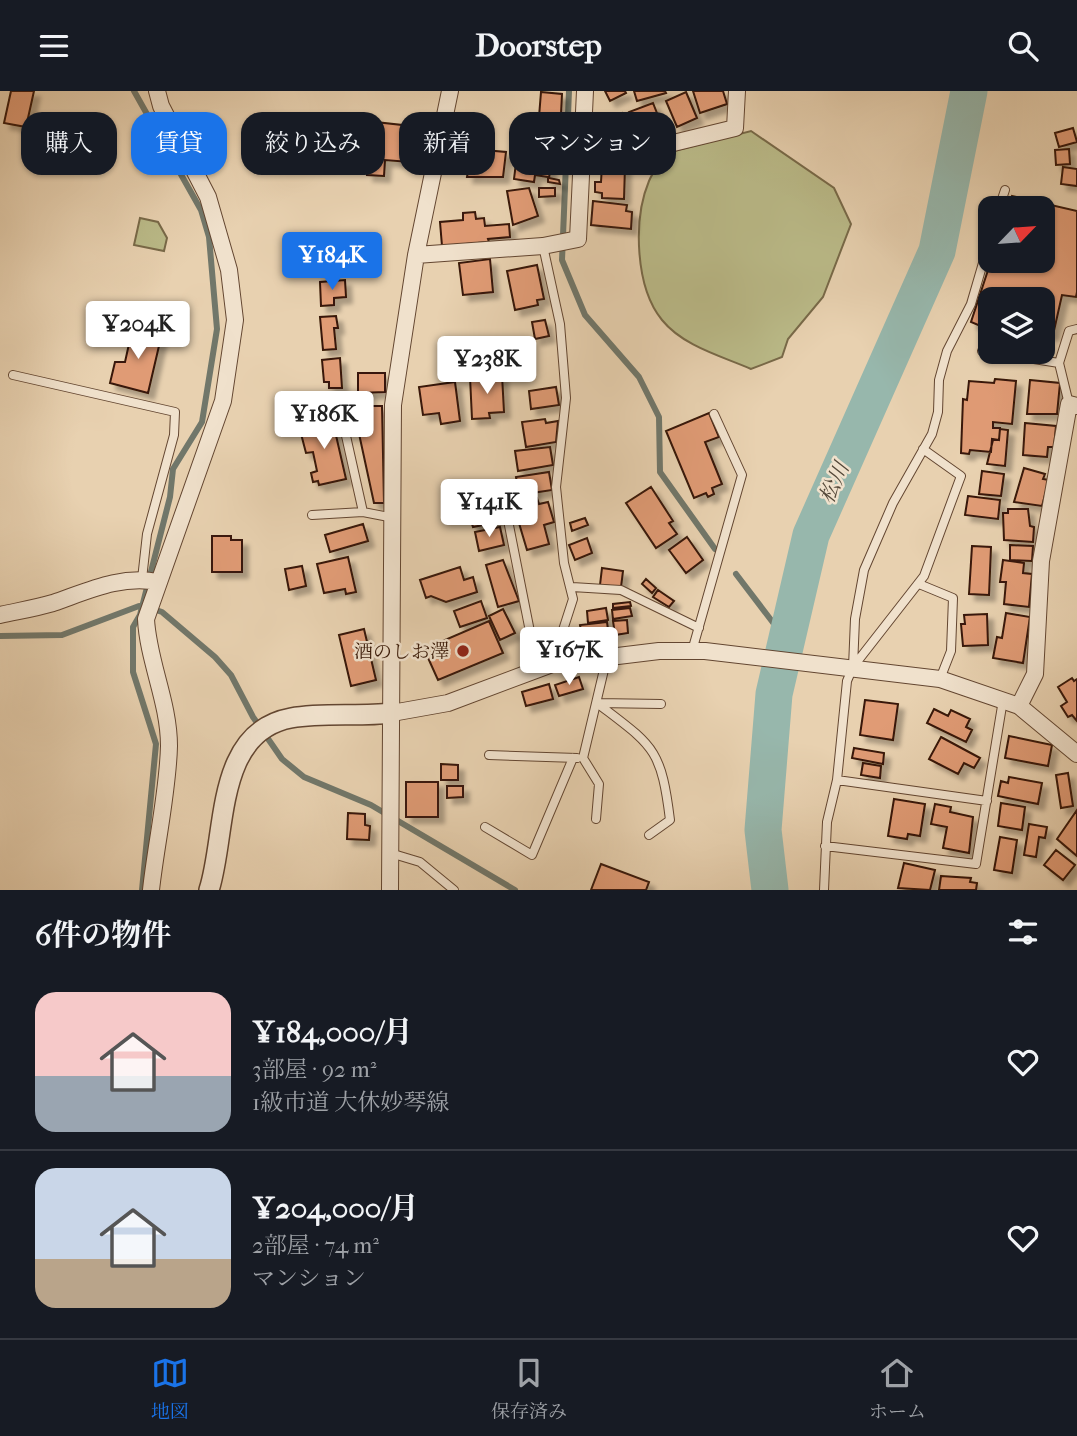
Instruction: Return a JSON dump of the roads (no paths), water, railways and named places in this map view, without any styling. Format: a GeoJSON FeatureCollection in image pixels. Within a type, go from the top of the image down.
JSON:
{"type":"FeatureCollection","features":[{"type":"Feature","properties":{"kind":"street"},"geometry":{"type":"LineString","coordinates":[[151,890],[169,745],[162,692],[147,634],[146,619],[152,602],[150,580],[223,401],[235,320],[229,270],[208,197],[161,106],[157,91]]}},
{"type":"Feature","properties":{"kind":"street"},"geometry":{"type":"LineString","coordinates":[[390,890],[393,405],[416,255],[450,91]]}},
{"type":"Feature","properties":{"kind":"street"},"geometry":{"type":"LineString","coordinates":[[584,112],[585,91]]}},
{"type":"Feature","properties":{"kind":"street"},"geometry":{"type":"LineString","coordinates":[[676,142],[735,128],[737,91]]}},
{"type":"Feature","properties":{"kind":"street"},"geometry":{"type":"LineString","coordinates":[[416,255],[547,245],[578,239],[582,175]]}},
{"type":"Feature","properties":{"kind":"street"},"geometry":{"type":"LineString","coordinates":[[1019,706],[1035,674],[1041,561],[1073,405]]}},
{"type":"Feature","properties":{"kind":"street"},"geometry":{"type":"LineString","coordinates":[[0,615],[50,604],[106,583],[150,580]]}},
{"type":"Feature","properties":{"kind":"street"},"geometry":{"type":"LineString","coordinates":[[209,890],[234,764],[264,731],[289,718],[392,713],[448,703],[545,666],[659,651],[692,651],[940,679],[1019,706],[1051,729],[1077,754]]}},
{"type":"Feature","properties":{"kind":"lane"},"geometry":{"type":"LineString","coordinates":[[1003,196],[1005,190]]}},
{"type":"Feature","properties":{"kind":"lane"},"geometry":{"type":"LineString","coordinates":[[545,666],[573,599],[564,563],[556,487],[566,398],[560,324],[547,245]]}},
{"type":"Feature","properties":{"kind":"lane"},"geometry":{"type":"LineString","coordinates":[[824,890],[827,822],[837,780],[847,681],[845,667],[864,570],[893,503],[923,449],[938,412],[939,380],[947,351],[971,304],[980,273]]}},
{"type":"Feature","properties":{"kind":"lane"},"geometry":{"type":"LineString","coordinates":[[1073,405],[1059,363],[1069,331],[1077,329]]}},
{"type":"Feature","properties":{"kind":"lane"},"geometry":{"type":"LineString","coordinates":[[1055,362],[1059,363]]}},
{"type":"Feature","properties":{"kind":"lane"},"geometry":{"type":"LineString","coordinates":[[13,375],[175,412],[174,435],[147,534],[150,580]]}},
{"type":"Feature","properties":{"kind":"lane"},"geometry":{"type":"LineString","coordinates":[[338,400],[363,512]]}},
{"type":"Feature","properties":{"kind":"lane"},"geometry":{"type":"LineString","coordinates":[[692,651],[743,475],[714,414]]}},
{"type":"Feature","properties":{"kind":"lane"},"geometry":{"type":"LineString","coordinates":[[845,667],[919,584],[961,476],[923,449]]}},
{"type":"Feature","properties":{"kind":"lane"},"geometry":{"type":"LineString","coordinates":[[503,495],[545,666]]}},
{"type":"Feature","properties":{"kind":"lane"},"geometry":{"type":"LineString","coordinates":[[313,515],[363,512],[394,518]]}},
{"type":"Feature","properties":{"kind":"lane"},"geometry":{"type":"LineString","coordinates":[[919,584],[953,597],[951,651],[940,679]]}},
{"type":"Feature","properties":{"kind":"lane"},"geometry":{"type":"LineString","coordinates":[[572,587],[621,590],[699,628]]}},
{"type":"Feature","properties":{"kind":"lane"},"geometry":{"type":"LineString","coordinates":[[596,819],[599,784],[583,758],[607,657]]}},
{"type":"Feature","properties":{"kind":"lane"},"geometry":{"type":"LineString","coordinates":[[825,846],[976,864],[1003,700]]}},
{"type":"Feature","properties":{"kind":"lane"},"geometry":{"type":"LineString","coordinates":[[597,703],[662,704]]}},
{"type":"Feature","properties":{"kind":"lane"},"geometry":{"type":"LineString","coordinates":[[597,703],[646,741],[664,772],[670,820],[649,835]]}},
{"type":"Feature","properties":{"kind":"lane"},"geometry":{"type":"LineString","coordinates":[[489,755],[583,758]]}},
{"type":"Feature","properties":{"kind":"lane"},"geometry":{"type":"LineString","coordinates":[[485,827],[532,855],[573,758]]}},
{"type":"Feature","properties":{"kind":"lane"},"geometry":{"type":"LineString","coordinates":[[837,780],[987,801]]}},
{"type":"Feature","properties":{"kind":"lane"},"geometry":{"type":"LineString","coordinates":[[390,845],[421,862],[454,890]]}},
{"type":"Feature","properties":{"kind":"waterway"},"geometry":{"type":"LineString","coordinates":[[134,91],[201,210],[209,237],[217,329],[202,422],[173,469],[170,497],[140,615],[133,627],[133,672],[156,744],[142,890]]}},
{"type":"Feature","properties":{"kind":"waterway"},"geometry":{"type":"LineString","coordinates":[[569,91],[562,260],[585,315],[639,377],[659,417],[660,472],[715,549]]}},
{"type":"Feature","properties":{"kind":"waterway","name":"松川"},"geometry":{"type":"LineString","coordinates":[[770,890],[763,830],[774,694],[811,535],[937,251],[969,91]]}},
{"type":"Feature","properties":{"kind":"waterway"},"geometry":{"type":"LineString","coordinates":[[736,574],[787,641]]}},
{"type":"Feature","properties":{"kind":"waterway"},"geometry":{"type":"LineString","coordinates":[[0,636],[62,635],[139,606]]}},
{"type":"Feature","properties":{"kind":"waterway"},"geometry":{"type":"LineString","coordinates":[[150,608],[162,612],[215,657],[231,675],[253,717],[282,759],[304,777],[371,805],[515,890]]}},
{"type":"Feature","properties":{"kind":"place","name":"酒のしお澤"},"geometry":{"type":"Point","coordinates":[463,651]}}]}
